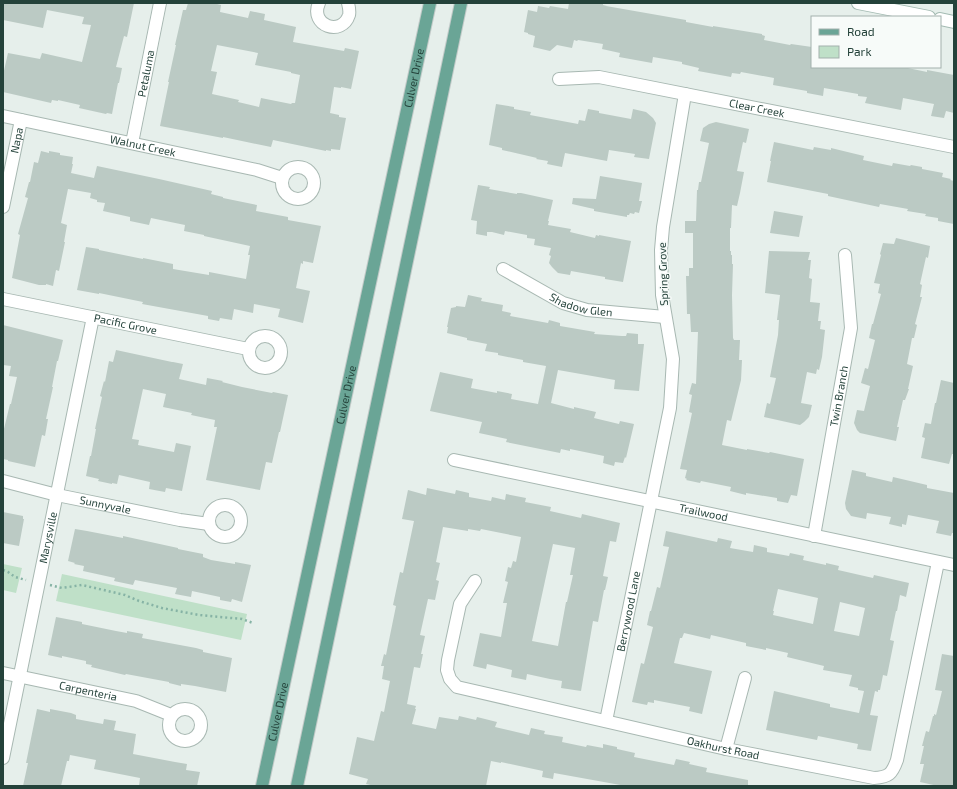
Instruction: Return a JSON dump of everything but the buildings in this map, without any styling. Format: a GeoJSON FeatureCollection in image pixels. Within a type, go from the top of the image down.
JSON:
{"type":"FeatureCollection","features":[{"type":"Feature","properties":{"kind":"main road","name":"Culver Drive"},"geometry":{"type":"LineString","coordinates":[[262,786],[430,3]]}},
{"type":"Feature","properties":{"kind":"main road"},"geometry":{"type":"LineString","coordinates":[[297,786],[461,3]]}},
{"type":"Feature","properties":{"kind":"street","name":"Petaluma"},"geometry":{"type":"LineString","coordinates":[[132,143],[160,3]]}},
{"type":"Feature","properties":{"kind":"street"},"geometry":{"type":"LineString","coordinates":[[315,4],[319,20],[330,27],[337,27],[344,24],[348,18],[350,12],[348,3]]}},
{"type":"Feature","properties":{"kind":"street"},"geometry":{"type":"LineString","coordinates":[[858,3],[924,16]]}},
{"type":"Feature","properties":{"kind":"street"},"geometry":{"type":"LineString","coordinates":[[941,19],[954,22]]}},
{"type":"Feature","properties":{"kind":"street","name":"Clear Creek"},"geometry":{"type":"LineString","coordinates":[[559,80],[599,77],[954,147]]}},
{"type":"Feature","properties":{"kind":"street","name":"Spring Grove"},"geometry":{"type":"LineString","coordinates":[[650,501],[670,408],[673,359],[662,295],[661,250],[663,227],[685,94]]}},
{"type":"Feature","properties":{"kind":"street","name":"Walnut Creek"},"geometry":{"type":"LineString","coordinates":[[3,116],[257,170],[282,178]]}},
{"type":"Feature","properties":{"kind":"street","name":"Napa"},"geometry":{"type":"LineString","coordinates":[[3,207],[21,120]]}},
{"type":"Feature","properties":{"kind":"street","name":"Twin Branch"},"geometry":{"type":"LineString","coordinates":[[814,536],[851,328],[845,255]]}},
{"type":"Feature","properties":{"kind":"street","name":"Shadow Glen"},"geometry":{"type":"LineString","coordinates":[[504,269],[563,303],[587,310],[665,317]]}},
{"type":"Feature","properties":{"kind":"street","name":"Pacific Grove"},"geometry":{"type":"LineString","coordinates":[[3,299],[248,349]]}},
{"type":"Feature","properties":{"kind":"street","name":"Marysville"},"geometry":{"type":"LineString","coordinates":[[3,758],[93,317]]}},
{"type":"Feature","properties":{"kind":"street","name":"Trailwood"},"geometry":{"type":"LineString","coordinates":[[454,460],[954,565]]}},
{"type":"Feature","properties":{"kind":"street","name":"Sunnyvale"},"geometry":{"type":"LineString","coordinates":[[3,482],[57,495],[180,520],[209,524]]}},
{"type":"Feature","properties":{"kind":"street","name":"Berrywood Lane"},"geometry":{"type":"LineString","coordinates":[[606,721],[650,501]]}},
{"type":"Feature","properties":{"kind":"street","name":"Oakhurst Road"},"geometry":{"type":"LineString","coordinates":[[475,581],[460,604],[448,660],[447,670],[450,679],[457,687],[726,749],[874,778],[885,777],[894,770],[938,562]]}},
{"type":"Feature","properties":{"kind":"street","name":"Carpenteria"},"geometry":{"type":"LineString","coordinates":[[3,673],[136,700],[171,715]]}},
{"type":"Feature","properties":{"kind":"street"},"geometry":{"type":"LineString","coordinates":[[726,749],[745,678]]}},
{"type":"Feature","properties":{"kind":"path"},"geometry":{"type":"LineString","coordinates":[[3,570],[15,577],[62,588],[82,585],[125,595],[162,608],[199,615],[242,619],[253,623]]}},
{"type":"Feature","properties":{"kind":"green space"},"geometry":{"type":"Polygon","coordinates":[[[3,564],[22,568],[16,593],[3,590],[3,564]]]}},
{"type":"Feature","properties":{"kind":"green space"},"geometry":{"type":"Polygon","coordinates":[[[62,574],[247,614],[241,640],[56,601],[62,574]]]}}]}
